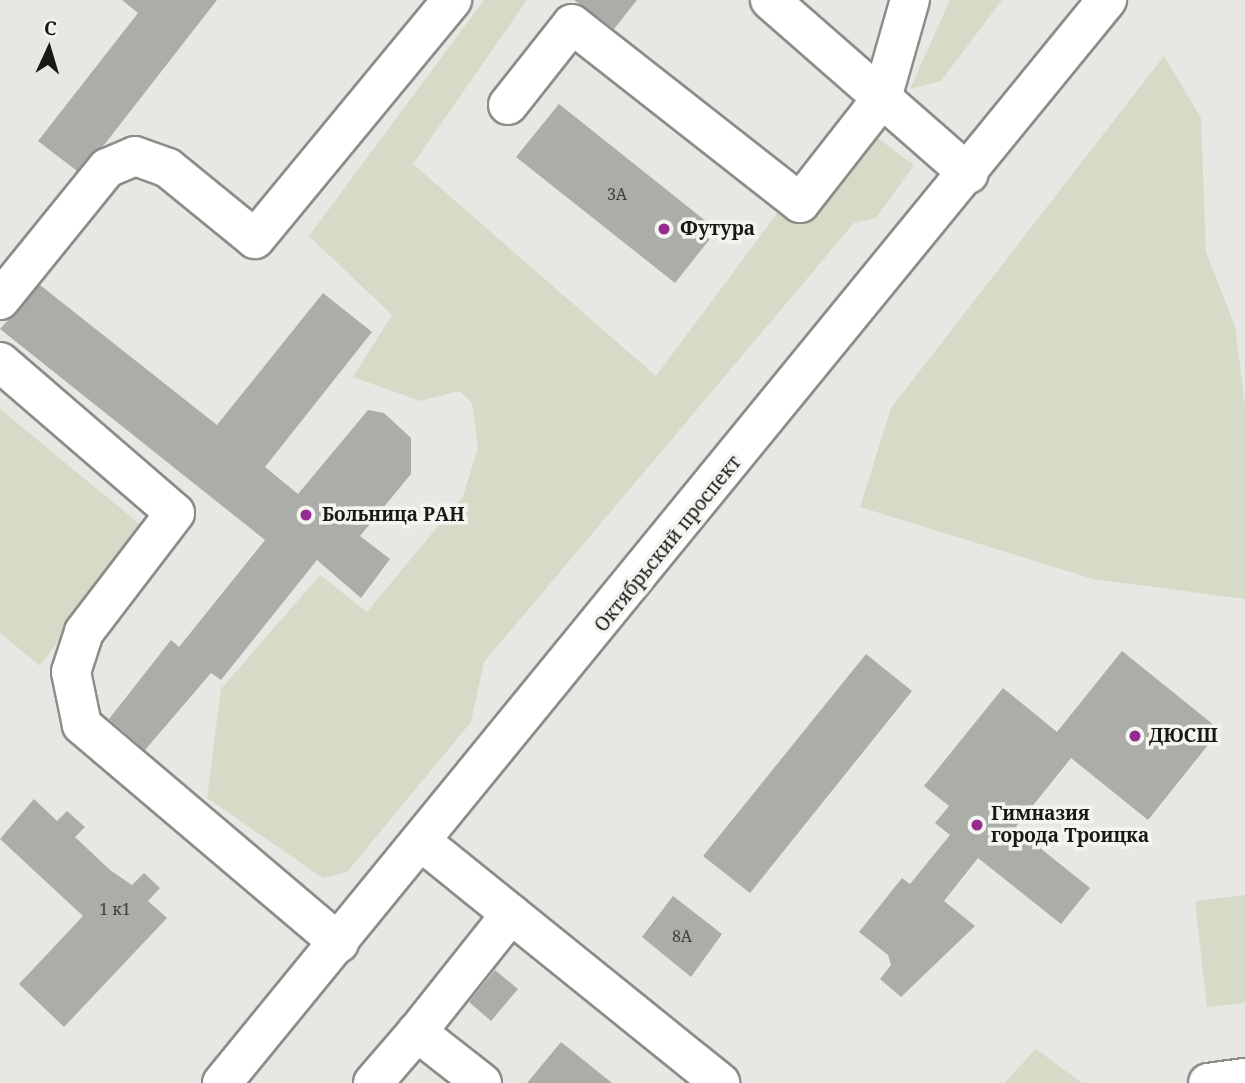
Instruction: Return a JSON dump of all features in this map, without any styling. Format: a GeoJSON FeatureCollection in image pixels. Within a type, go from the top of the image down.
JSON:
{"type":"FeatureCollection","features":[{"type":"Feature","properties":{"kind":"main road"},"geometry":{"type":"LineString","coordinates":[[0,300],[107,167],[135,156],[169,168],[255,239],[452,0]]}},
{"type":"Feature","properties":{"kind":"main road"},"geometry":{"type":"LineString","coordinates":[[770,0],[969,174]]}},
{"type":"Feature","properties":{"kind":"main road"},"geometry":{"type":"LineString","coordinates":[[508,105],[572,24],[800,202],[882,98],[910,0]]}},
{"type":"Feature","properties":{"kind":"main road","name":"Октябрьский проспект"},"geometry":{"type":"LineString","coordinates":[[222,1083],[969,174],[1107,0]]}},
{"type":"Feature","properties":{"kind":"main road"},"geometry":{"type":"LineString","coordinates":[[0,362],[175,513],[84,632],[71,672],[82,725],[339,943]]}},
{"type":"Feature","properties":{"kind":"main road"},"geometry":{"type":"LineString","coordinates":[[422,842],[720,1083]]}},
{"type":"Feature","properties":{"kind":"main road"},"geometry":{"type":"LineString","coordinates":[[373,1083],[511,914]]}},
{"type":"Feature","properties":{"kind":"main road"},"geometry":{"type":"LineString","coordinates":[[417,1032],[482,1083]]}},
{"type":"Feature","properties":{"kind":"main road"},"geometry":{"type":"LineString","coordinates":[[1208,1083],[1245,1078]]}},
{"type":"Feature","properties":{"kind":"green space"},"geometry":{"type":"Polygon","coordinates":[[[484,0],[527,0],[413,164],[656,376],[849,117],[914,165],[876,218],[854,223],[484,662],[471,722],[347,872],[323,878],[207,798],[221,689],[320,575],[367,612],[463,496],[478,448],[472,403],[459,391],[420,401],[353,377],[392,315],[309,236],[484,0]]]}},
{"type":"Feature","properties":{"kind":"green space"},"geometry":{"type":"Polygon","coordinates":[[[950,0],[1002,0],[941,81],[910,89],[950,0]]]}},
{"type":"Feature","properties":{"kind":"green space"},"geometry":{"type":"Polygon","coordinates":[[[1164,56],[1201,118],[1206,252],[1235,326],[1245,406],[1245,599],[1093,579],[860,507],[891,408],[1164,56]]]}},
{"type":"Feature","properties":{"kind":"green space"},"geometry":{"type":"Polygon","coordinates":[[[0,409],[142,526],[40,666],[0,633],[0,409]]]}},
{"type":"Feature","properties":{"kind":"green space"},"geometry":{"type":"Polygon","coordinates":[[[1245,895],[1245,1003],[1207,1007],[1195,901],[1245,895]]]}},
{"type":"Feature","properties":{"kind":"green space"},"geometry":{"type":"Polygon","coordinates":[[[1036,1049],[1082,1083],[1004,1083],[1036,1049]]]}},
{"type":"Feature","properties":{"kind":"building"},"geometry":{"type":"Polygon","coordinates":[[[122,0],[217,0],[104,145],[77,171],[38,141],[138,13],[122,0]]]}},
{"type":"Feature","properties":{"kind":"building"},"geometry":{"type":"Polygon","coordinates":[[[574,0],[637,0],[614,29],[574,0]]]}},
{"type":"Feature","properties":{"kind":"building"},"geometry":{"type":"Polygon","coordinates":[[[559,104],[717,230],[675,283],[516,157],[559,104]]]}},
{"type":"Feature","properties":{"kind":"building","name":"Больница РАН"},"geometry":{"type":"Polygon","coordinates":[[[40,285],[217,425],[323,293],[372,332],[265,467],[298,494],[368,410],[384,413],[411,438],[411,474],[360,536],[390,559],[361,598],[317,560],[221,680],[211,673],[145,750],[109,719],[171,640],[179,647],[265,540],[0,329],[40,285]]]}},
{"type":"Feature","properties":{"kind":"building"},"geometry":{"type":"Polygon","coordinates":[[[1122,651],[1220,730],[1148,820],[1071,758],[1015,828],[1090,888],[1061,924],[978,858],[944,901],[975,926],[901,997],[880,979],[891,965],[888,955],[859,932],[902,878],[910,884],[950,835],[935,823],[949,806],[924,786],[1003,688],[1057,732],[1122,651]]]}},
{"type":"Feature","properties":{"kind":"building"},"geometry":{"type":"Polygon","coordinates":[[[866,654],[912,691],[750,893],[703,856],[866,654]]]}},
{"type":"Feature","properties":{"kind":"building"},"geometry":{"type":"Polygon","coordinates":[[[34,799],[57,821],[67,811],[85,827],[75,837],[110,870],[132,885],[144,873],[160,888],[148,901],[167,918],[64,1027],[19,984],[83,916],[0,839],[34,799]]]}},
{"type":"Feature","properties":{"kind":"building"},"geometry":{"type":"Polygon","coordinates":[[[673,896],[722,934],[691,977],[642,937],[673,896]]]}},
{"type":"Feature","properties":{"kind":"building"},"geometry":{"type":"Polygon","coordinates":[[[495,970],[518,989],[491,1021],[469,1002],[495,970]]]}},
{"type":"Feature","properties":{"kind":"building"},"geometry":{"type":"Polygon","coordinates":[[[561,1042],[612,1083],[527,1083],[561,1042]]]}},
{"type":"Feature","properties":{"kind":"place","name":"Футура"},"geometry":{"type":"Point","coordinates":[664,229]}},
{"type":"Feature","properties":{"kind":"place","name":"Больница РАН"},"geometry":{"type":"Point","coordinates":[306,515]}},
{"type":"Feature","properties":{"kind":"place","name":"ДЮСШ"},"geometry":{"type":"Point","coordinates":[1135,736]}},
{"type":"Feature","properties":{"kind":"place","name":"Гимназия города Троицка"},"geometry":{"type":"Point","coordinates":[977,825]}}]}
